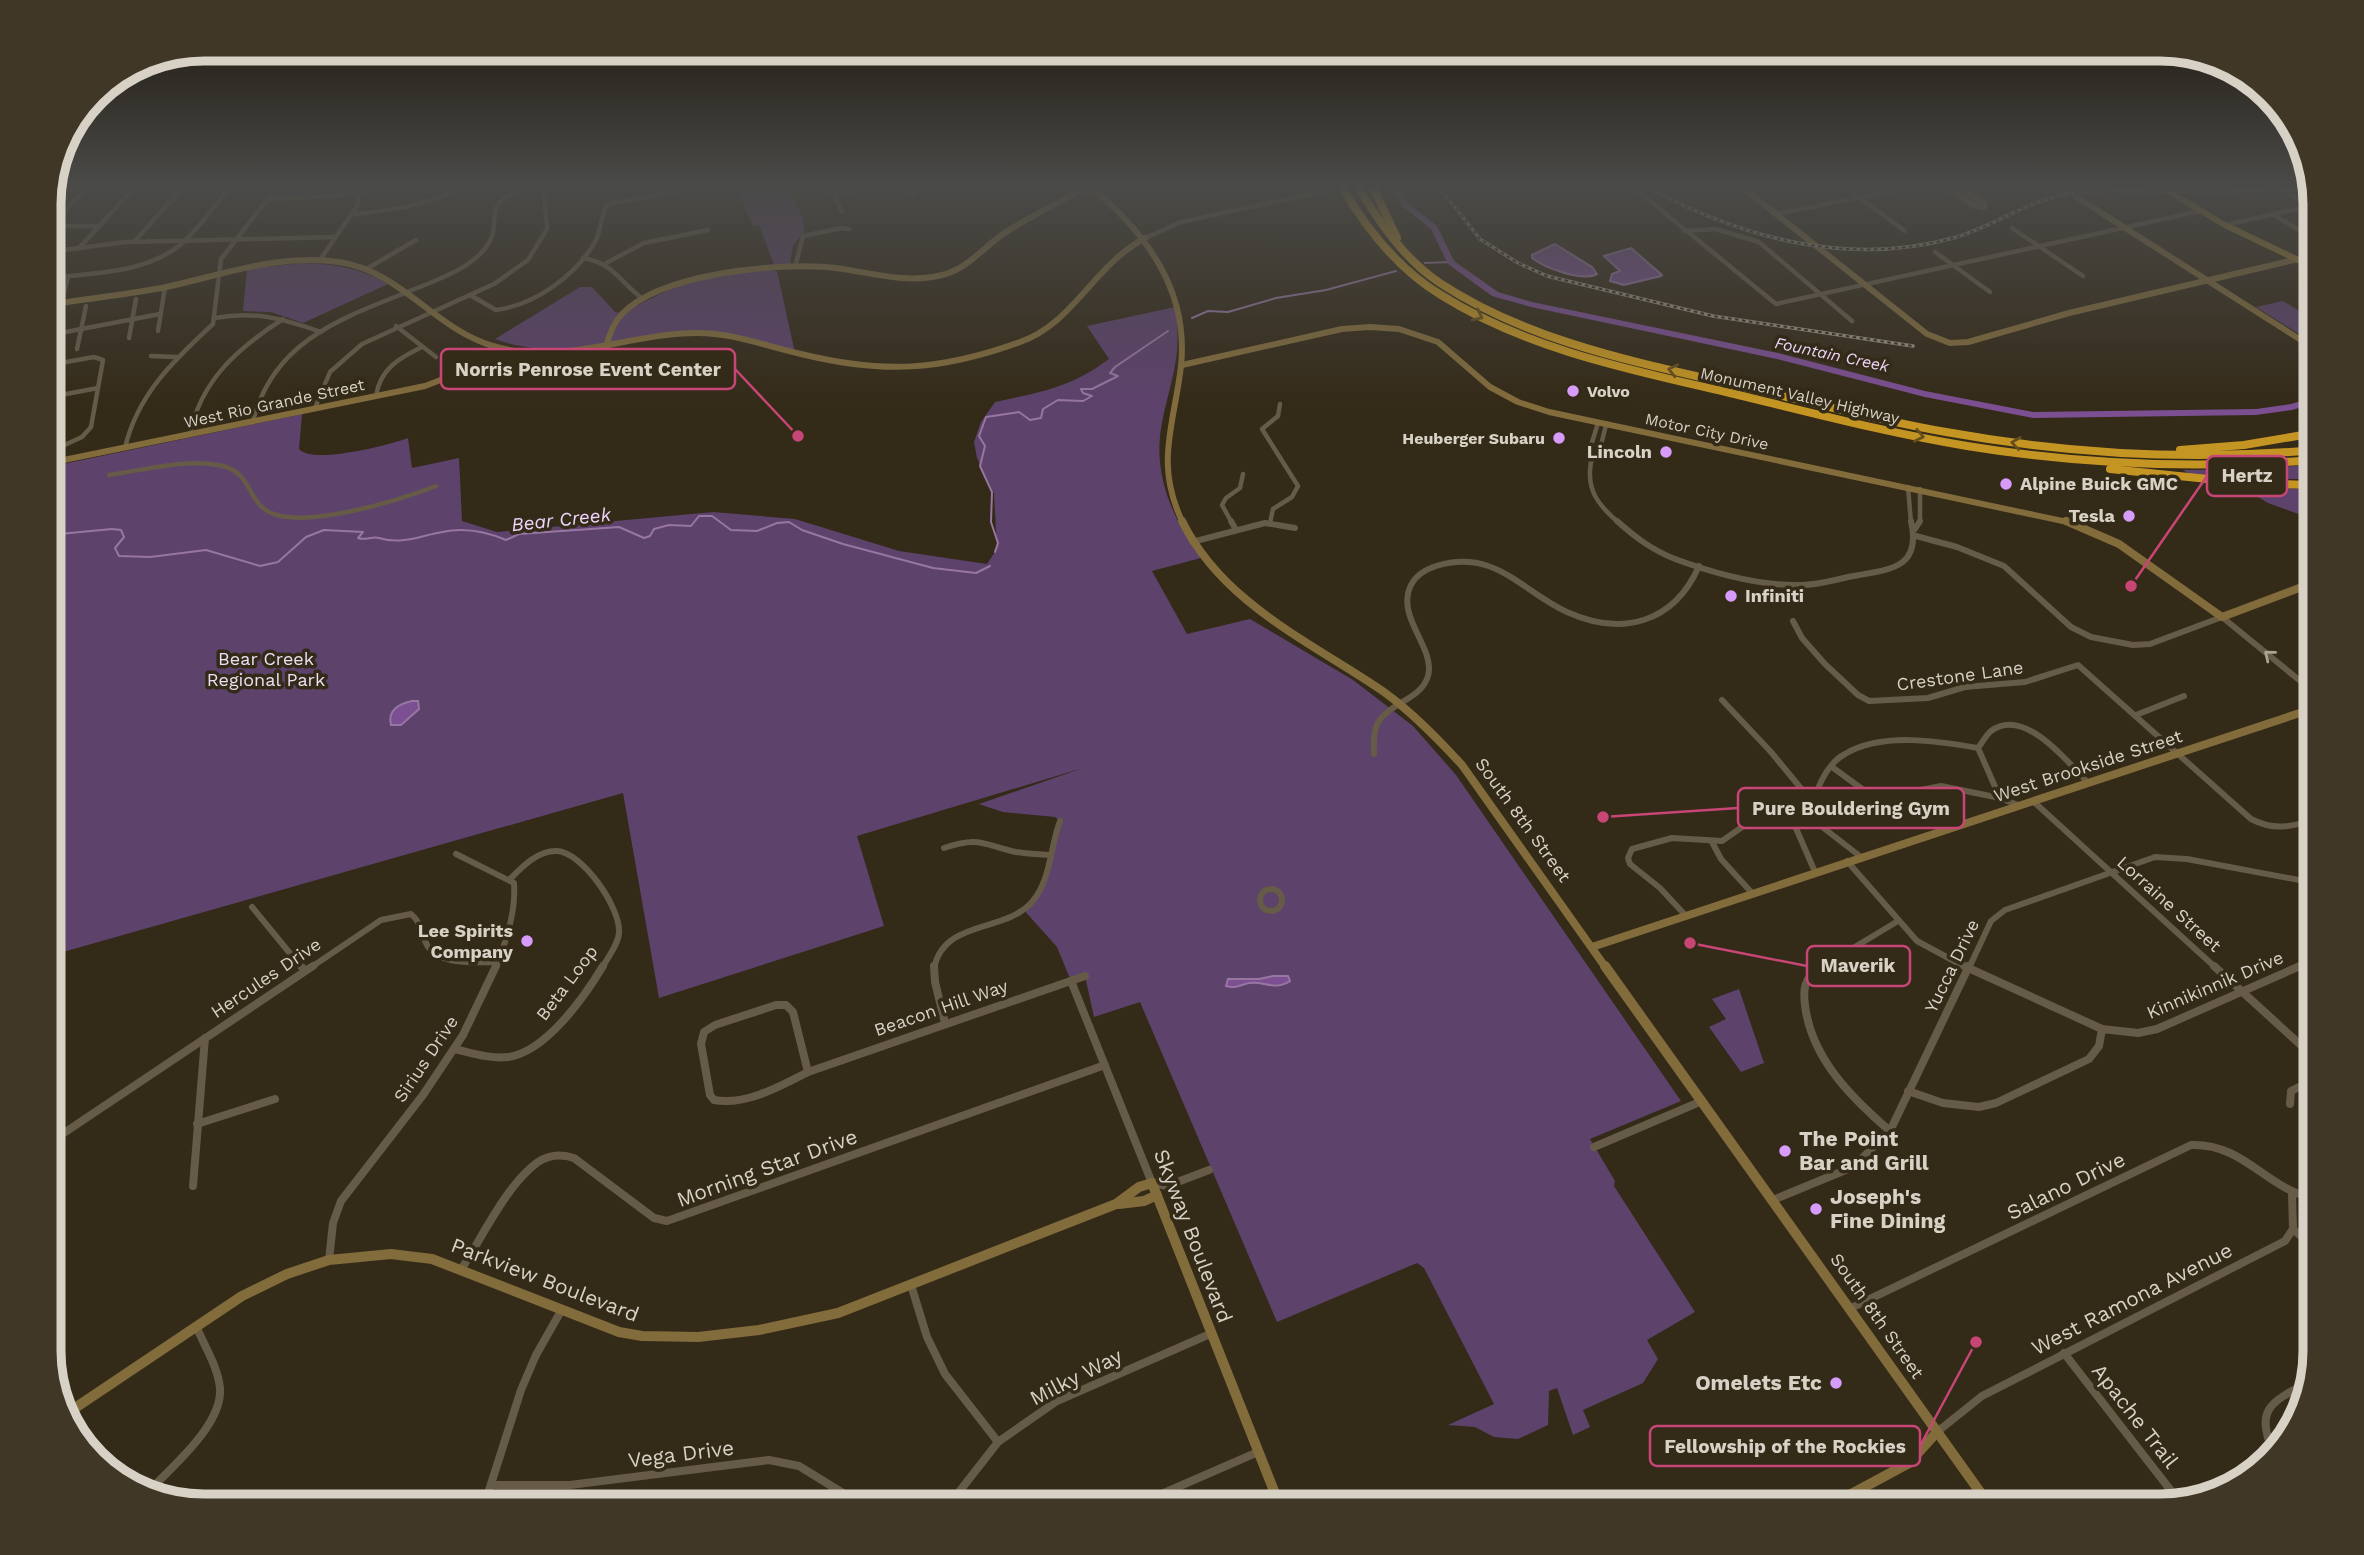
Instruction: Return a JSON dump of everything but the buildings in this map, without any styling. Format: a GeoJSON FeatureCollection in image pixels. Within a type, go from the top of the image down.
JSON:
{"type":"FeatureCollection","features":[{"type":"Feature","properties":{"kind":"highway","name":"Monument Valley Highway"},"geometry":{"type":"LineString","coordinates":[[1396,260],[1407,271],[1465,310],[1523,337],[1603,363],[1969,446],[2096,461],[2173,466],[2239,466],[2303,461]]}},
{"type":"Feature","properties":{"kind":"highway","name":"Monument Valley Highway"},"geometry":{"type":"LineString","coordinates":[[1413,260],[1437,281],[1483,309],[1537,333],[1585,350],[1919,427],[1997,440],[2108,453],[2236,456],[2303,451]]}},
{"type":"Feature","properties":{"kind":"highway"},"geometry":{"type":"LineString","coordinates":[[2108,453],[2245,445],[2303,435]]}},
{"type":"Feature","properties":{"kind":"highway"},"geometry":{"type":"LineString","coordinates":[[1969,446],[2087,467],[2247,483],[2303,485]]}},
{"type":"Feature","properties":{"kind":"main road"},"geometry":{"type":"LineString","coordinates":[[2295,260],[2303,264]]}},
{"type":"Feature","properties":{"kind":"street"},"geometry":{"type":"LineString","coordinates":[[62,277],[151,260]]}},
{"type":"Feature","properties":{"kind":"street"},"geometry":{"type":"LineString","coordinates":[[125,448],[138,408],[155,382],[177,357],[210,329],[214,318],[221,260]]}},
{"type":"Feature","properties":{"kind":"street"},"geometry":{"type":"LineString","coordinates":[[62,303],[165,287],[219,272],[281,261],[320,260],[368,268],[387,277],[467,337],[495,347],[544,353],[606,347],[663,335],[708,333],[869,368],[897,368],[927,364],[1037,336],[1067,311],[1109,260]]}},
{"type":"Feature","properties":{"kind":"street"},"geometry":{"type":"LineString","coordinates":[[368,268],[382,260]]}},
{"type":"Feature","properties":{"kind":"street"},"geometry":{"type":"LineString","coordinates":[[253,421],[259,396],[271,375],[291,354],[321,332],[450,273],[473,260]]}},
{"type":"Feature","properties":{"kind":"street"},"geometry":{"type":"LineString","coordinates":[[315,408],[320,385],[335,364],[362,343],[470,295],[512,272],[525,260]]}},
{"type":"Feature","properties":{"kind":"street"},"geometry":{"type":"LineString","coordinates":[[470,295],[488,308],[500,312],[538,295],[581,260]]}},
{"type":"Feature","properties":{"kind":"street"},"geometry":{"type":"LineString","coordinates":[[590,260],[606,263],[616,270],[631,292],[643,299]]}},
{"type":"Feature","properties":{"kind":"street"},"geometry":{"type":"LineString","coordinates":[[606,263],[613,260]]}},
{"type":"Feature","properties":{"kind":"street"},"geometry":{"type":"LineString","coordinates":[[794,267],[796,260]]}},
{"type":"Feature","properties":{"kind":"street"},"geometry":{"type":"LineString","coordinates":[[606,347],[610,331],[618,318],[643,299],[712,274],[794,267],[835,268],[909,279],[946,274],[971,260]]}},
{"type":"Feature","properties":{"kind":"street","name":"South 8th Street"},"geometry":{"type":"LineString","coordinates":[[1158,260],[1165,271],[1179,312],[1183,341],[1182,365],[1167,427],[1165,470],[1174,505],[1192,542],[1215,572],[1256,610],[1358,674],[1400,704],[1438,739],[1475,781],[1981,1494]]}},
{"type":"Feature","properties":{"kind":"street"},"geometry":{"type":"LineString","coordinates":[[1719,260],[1772,303],[1977,260]]}},
{"type":"Feature","properties":{"kind":"street"},"geometry":{"type":"LineString","coordinates":[[1780,260],[1852,321]]}},
{"type":"Feature","properties":{"kind":"street"},"geometry":{"type":"LineString","coordinates":[[1835,260],[1927,334],[1945,342],[1968,342],[2069,313],[2295,260]]}},
{"type":"Feature","properties":{"kind":"street"},"geometry":{"type":"LineString","coordinates":[[1945,260],[1990,292]]}},
{"type":"Feature","properties":{"kind":"street"},"geometry":{"type":"LineString","coordinates":[[2059,260],[2083,276]]}},
{"type":"Feature","properties":{"kind":"street"},"geometry":{"type":"LineString","coordinates":[[2175,260],[2303,341]]}},
{"type":"Feature","properties":{"kind":"street"},"geometry":{"type":"LineString","coordinates":[[62,299],[68,276]]}},
{"type":"Feature","properties":{"kind":"street"},"geometry":{"type":"LineString","coordinates":[[158,331],[165,287]]}},
{"type":"Feature","properties":{"kind":"street"},"geometry":{"type":"LineString","coordinates":[[129,338],[136,299]]}},
{"type":"Feature","properties":{"kind":"street"},"geometry":{"type":"LineString","coordinates":[[77,349],[86,306]]}},
{"type":"Feature","properties":{"kind":"street"},"geometry":{"type":"LineString","coordinates":[[214,318],[256,312],[321,332]]}},
{"type":"Feature","properties":{"kind":"street"},"geometry":{"type":"LineString","coordinates":[[62,333],[160,314]]}},
{"type":"Feature","properties":{"kind":"street"},"geometry":{"type":"LineString","coordinates":[[190,434],[193,414],[213,379],[245,346],[283,319]]}},
{"type":"Feature","properties":{"kind":"street"},"geometry":{"type":"LineString","coordinates":[[396,326],[436,358]]}},
{"type":"Feature","properties":{"kind":"street","name":"Motor City Drive"},"geometry":{"type":"LineString","coordinates":[[1182,365],[1342,328],[1395,328],[1440,343],[1480,379],[1512,399],[1549,412],[2057,518],[2098,532],[2132,549],[2222,617]]}},
{"type":"Feature","properties":{"kind":"street"},"geometry":{"type":"LineString","coordinates":[[376,396],[378,380],[385,371],[402,357],[422,347]]}},
{"type":"Feature","properties":{"kind":"street","name":"West Rio Grande Street"},"geometry":{"type":"LineString","coordinates":[[62,461],[439,382],[469,367],[495,347]]}},
{"type":"Feature","properties":{"kind":"street"},"geometry":{"type":"LineString","coordinates":[[151,356],[177,357]]}},
{"type":"Feature","properties":{"kind":"street"},"geometry":{"type":"LineString","coordinates":[[62,363],[102,358],[89,430],[82,437],[62,446]]}},
{"type":"Feature","properties":{"kind":"street"},"geometry":{"type":"LineString","coordinates":[[62,394],[98,388]]}},
{"type":"Feature","properties":{"kind":"street"},"geometry":{"type":"LineString","coordinates":[[1270,523],[1273,509],[1292,497],[1298,486],[1296,478],[1262,431],[1263,426],[1278,416],[1280,404]]}},
{"type":"Feature","properties":{"kind":"street"},"geometry":{"type":"LineString","coordinates":[[1602,424],[1589,452],[1591,461],[1587,485],[1600,506],[1646,546],[1667,557],[1699,566],[1789,585],[1813,584],[1894,568],[1907,559],[1913,550],[1920,525],[1920,489]]}},
{"type":"Feature","properties":{"kind":"street"},"geometry":{"type":"LineString","coordinates":[[110,475],[224,466],[241,475],[267,511],[311,516],[391,502],[436,486]]}},
{"type":"Feature","properties":{"kind":"street"},"geometry":{"type":"LineString","coordinates":[[1236,530],[1222,505],[1226,498],[1240,488],[1243,474]]}},
{"type":"Feature","properties":{"kind":"street"},"geometry":{"type":"LineString","coordinates":[[1908,487],[1911,523],[1916,532],[2004,566],[2071,627],[2091,637],[2133,645],[2150,644],[2303,587]]}},
{"type":"Feature","properties":{"kind":"street"},"geometry":{"type":"LineString","coordinates":[[1192,542],[1270,523],[1295,528]]}},
{"type":"Feature","properties":{"kind":"street"},"geometry":{"type":"LineString","coordinates":[[1374,754],[1377,725],[1382,718],[1421,689],[1429,674],[1429,663],[1408,598],[1411,585],[1431,568],[1468,562],[1494,567],[1573,615],[1611,624],[1640,622],[1668,612],[1689,588],[1699,566]]}},
{"type":"Feature","properties":{"kind":"street"},"geometry":{"type":"LineString","coordinates":[[2222,617],[2303,683]]}},
{"type":"Feature","properties":{"kind":"street","name":"Crestone Lane"},"geometry":{"type":"LineString","coordinates":[[1793,623],[1802,638],[1825,664],[1858,695],[1869,701],[1928,698],[1965,687],[2025,682],[2078,665],[2136,715]]}},
{"type":"Feature","properties":{"kind":"street"},"geometry":{"type":"LineString","coordinates":[[2184,696],[2136,715],[2250,819],[2269,828],[2285,830],[2303,823]]}},
{"type":"Feature","properties":{"kind":"street"},"geometry":{"type":"LineString","coordinates":[[1723,700],[1813,803],[1821,827],[1861,857]]}},
{"type":"Feature","properties":{"kind":"street","name":"West Brookside Street"},"geometry":{"type":"LineString","coordinates":[[1592,947],[2303,712]]}},
{"type":"Feature","properties":{"kind":"street"},"geometry":{"type":"LineString","coordinates":[[1978,748],[1995,727],[2010,723],[2023,725],[2088,783]]}},
{"type":"Feature","properties":{"kind":"street"},"geometry":{"type":"LineString","coordinates":[[1813,803],[1815,793],[1832,767],[1847,753],[1880,744],[1952,744],[1978,748]]}},
{"type":"Feature","properties":{"kind":"street"},"geometry":{"type":"LineString","coordinates":[[1978,748],[2000,798]]}},
{"type":"Feature","properties":{"kind":"street"},"geometry":{"type":"LineString","coordinates":[[1832,767],[1869,794],[1879,798],[1941,786],[2000,798],[2018,806]]}},
{"type":"Feature","properties":{"kind":"street","name":"Lorraine Street"},"geometry":{"type":"LineString","coordinates":[[2033,801],[2303,1047]]}},
{"type":"Feature","properties":{"kind":"street"},"geometry":{"type":"LineString","coordinates":[[1686,916],[1660,888],[1630,864],[1628,858],[1632,849],[1678,838],[1712,842],[1738,834],[1766,809],[1775,806],[1781,807],[1788,815],[1815,872]]}},
{"type":"Feature","properties":{"kind":"street"},"geometry":{"type":"LineString","coordinates":[[945,1023],[932,981],[934,961],[939,952],[961,932],[1014,914],[1031,903],[1041,888],[1060,821]]}},
{"type":"Feature","properties":{"kind":"street"},"geometry":{"type":"LineString","coordinates":[[944,848],[965,841],[984,841],[1025,854],[1050,855]]}},
{"type":"Feature","properties":{"kind":"street"},"geometry":{"type":"LineString","coordinates":[[1712,842],[1721,859],[1752,893]]}},
{"type":"Feature","properties":{"kind":"street","name":"Beta Loop"},"geometry":{"type":"LineString","coordinates":[[455,1049],[499,1058],[515,1056],[533,1048],[586,990],[619,936],[614,902],[571,856],[556,852],[541,855],[526,862],[510,879]]}},
{"type":"Feature","properties":{"kind":"street"},"geometry":{"type":"LineString","coordinates":[[456,854],[510,879]]}},
{"type":"Feature","properties":{"kind":"street","name":"Yucca Drive"},"geometry":{"type":"LineString","coordinates":[[1773,1200],[1853,1167],[1872,1152],[1890,1131],[1996,915],[2110,872],[2162,857],[2187,859],[2303,881]]}},
{"type":"Feature","properties":{"kind":"street","name":"Kinnikinnik Drive"},"geometry":{"type":"LineString","coordinates":[[1847,861],[1917,941],[1968,968],[2102,1029],[2138,1033],[2157,1029],[2303,964]]}},
{"type":"Feature","properties":{"kind":"street","name":"Sirius Drive"},"geometry":{"type":"LineString","coordinates":[[329,1259],[333,1223],[341,1201],[455,1049],[499,962],[507,939],[515,895],[510,879]]}},
{"type":"Feature","properties":{"kind":"street"},"geometry":{"type":"LineString","coordinates":[[253,907],[305,971]]}},
{"type":"Feature","properties":{"kind":"street","name":"Hercules Drive"},"geometry":{"type":"LineString","coordinates":[[62,1134],[381,920],[411,914],[416,918],[427,946],[437,956],[499,962]]}},
{"type":"Feature","properties":{"kind":"street"},"geometry":{"type":"LineString","coordinates":[[1890,1131],[1846,1089],[1822,1055],[1807,1022],[1803,982],[1811,973],[1898,921]]}},
{"type":"Feature","properties":{"kind":"street","name":"Beacon Hill Way"},"geometry":{"type":"LineString","coordinates":[[808,1072],[793,1012],[786,1006],[776,1005],[715,1025],[701,1037],[710,1095],[720,1102],[794,1079],[945,1023],[1085,976]]}},
{"type":"Feature","properties":{"kind":"street","name":"Skyway Boulevard"},"geometry":{"type":"LineString","coordinates":[[1071,981],[1275,1494]]}},
{"type":"Feature","properties":{"kind":"street"},"geometry":{"type":"LineString","coordinates":[[1908,1091],[1961,1107],[1996,1103],[2088,1059],[2099,1046],[2102,1029]]}},
{"type":"Feature","properties":{"kind":"street"},"geometry":{"type":"LineString","coordinates":[[193,1186],[205,1038]]}},
{"type":"Feature","properties":{"kind":"street","name":"Morning Star Drive"},"geometry":{"type":"LineString","coordinates":[[461,1268],[525,1175],[548,1157],[566,1155],[574,1158],[654,1219],[667,1221],[1105,1065]]}},
{"type":"Feature","properties":{"kind":"street"},"geometry":{"type":"LineString","coordinates":[[2290,1104],[2291,1091],[2303,1085]]}},
{"type":"Feature","properties":{"kind":"street"},"geometry":{"type":"LineString","coordinates":[[197,1124],[275,1099]]}},
{"type":"Feature","properties":{"kind":"street"},"geometry":{"type":"LineString","coordinates":[[1594,1147],[1702,1101]]}},
{"type":"Feature","properties":{"kind":"street","name":"Salano Drive"},"geometry":{"type":"LineString","coordinates":[[1851,1308],[2191,1145],[2210,1145],[2235,1154],[2292,1194]]}},
{"type":"Feature","properties":{"kind":"street","name":"Parkview Boulevard"},"geometry":{"type":"LineString","coordinates":[[74,1408],[196,1326],[266,1283],[329,1259],[401,1254],[432,1259],[461,1268],[561,1311],[637,1337],[679,1338],[816,1319],[911,1285],[1116,1204],[1139,1187],[1152,1183],[1167,1186],[1209,1170]]}},
{"type":"Feature","properties":{"kind":"street"},"geometry":{"type":"LineString","coordinates":[[2303,1196],[2292,1194],[2293,1229],[2303,1239]]}},
{"type":"Feature","properties":{"kind":"street","name":"Parkview Boulevard"},"geometry":{"type":"LineString","coordinates":[[1116,1204],[1144,1201],[1157,1195]]}},
{"type":"Feature","properties":{"kind":"street","name":"West Ramona Avenue"},"geometry":{"type":"LineString","coordinates":[[1937,1432],[1982,1396],[2285,1241],[2293,1229]]}},
{"type":"Feature","properties":{"kind":"street"},"geometry":{"type":"LineString","coordinates":[[911,1285],[927,1337],[945,1374],[998,1443]]}},
{"type":"Feature","properties":{"kind":"street"},"geometry":{"type":"LineString","coordinates":[[488,1494],[521,1390],[561,1311]]}},
{"type":"Feature","properties":{"kind":"street"},"geometry":{"type":"LineString","coordinates":[[155,1485],[210,1423],[220,1399],[217,1378],[196,1326]]}},
{"type":"Feature","properties":{"kind":"street","name":"Milky Way"},"geometry":{"type":"LineString","coordinates":[[958,1494],[998,1443],[1057,1401],[1210,1334]]}},
{"type":"Feature","properties":{"kind":"street","name":"Apache Trail"},"geometry":{"type":"LineString","coordinates":[[2064,1353],[2173,1493]]}},
{"type":"Feature","properties":{"kind":"street"},"geometry":{"type":"LineString","coordinates":[[2269,1442],[2263,1424],[2264,1413],[2270,1403],[2297,1388]]}},
{"type":"Feature","properties":{"kind":"street"},"geometry":{"type":"LineString","coordinates":[[1852,1494],[1909,1464],[1937,1432]]}},
{"type":"Feature","properties":{"kind":"street"},"geometry":{"type":"LineString","coordinates":[[1162,1494],[1258,1452]]}},
{"type":"Feature","properties":{"kind":"street","name":"Vega Drive"},"geometry":{"type":"LineString","coordinates":[[491,1485],[569,1485],[769,1460],[799,1466],[844,1494]]}},
{"type":"Feature","properties":{"kind":"green space"},"geometry":{"type":"Polygon","coordinates":[[[772,260],[791,260],[790,264],[774,264],[772,260]]]}},
{"type":"Feature","properties":{"kind":"green space"},"geometry":{"type":"Polygon","coordinates":[[[303,263],[347,268],[388,284],[303,323],[271,312],[243,311],[247,269],[303,263]]]}},
{"type":"Feature","properties":{"kind":"green space"},"geometry":{"type":"Polygon","coordinates":[[[752,268],[777,271],[795,353],[703,333],[672,334],[626,344],[572,349],[524,347],[495,339],[580,287],[592,287],[615,312],[622,313],[678,285],[752,268]]]}},
{"type":"Feature","properties":{"kind":"green space"},"geometry":{"type":"Polygon","coordinates":[[[2283,301],[2303,313],[2303,336],[2256,307],[2283,301]]]}},
{"type":"Feature","properties":{"kind":"green space","name":"Bear Creek Regional Park"},"geometry":{"type":"Polygon","coordinates":[[[1175,307],[1177,353],[1162,423],[1160,460],[1162,477],[1173,511],[1201,558],[1152,571],[1187,634],[1250,619],[1353,680],[1413,726],[1456,775],[1681,1101],[1590,1139],[1615,1181],[1614,1186],[1695,1312],[1647,1340],[1658,1359],[1643,1383],[1583,1410],[1590,1427],[1573,1435],[1557,1388],[1549,1391],[1548,1425],[1518,1439],[1494,1437],[1475,1427],[1448,1425],[1494,1404],[1424,1268],[1417,1263],[1277,1322],[1140,1002],[1094,1017],[1085,976],[1071,981],[1057,947],[1023,909],[1037,896],[1060,821],[1055,817],[1003,812],[979,804],[1083,768],[857,836],[884,926],[659,998],[623,793],[62,952],[62,464],[302,414],[299,449],[307,453],[319,455],[352,452],[408,438],[412,468],[459,458],[462,521],[497,532],[713,512],[795,519],[899,551],[987,564],[997,549],[994,493],[977,458],[974,442],[981,422],[995,402],[1068,383],[1109,359],[1087,326],[1175,307]]]}},
{"type":"Feature","properties":{"kind":"green space"},"geometry":{"type":"Polygon","coordinates":[[[2303,465],[2303,479],[2240,479],[2189,474],[2183,470],[2260,469],[2303,465]]]}},
{"type":"Feature","properties":{"kind":"green space"},"geometry":{"type":"Polygon","coordinates":[[[2242,487],[2303,489],[2303,516],[2268,503],[2242,487]]]}},
{"type":"Feature","properties":{"kind":"green space"},"geometry":{"type":"Polygon","coordinates":[[[1739,989],[1764,1063],[1741,1072],[1709,1027],[1726,1019],[1712,999],[1739,989]]]}},
{"type":"Feature","properties":{"kind":"shaded area"},"geometry":{"type":"Polygon","coordinates":[[[1535,260],[1580,260],[1597,274],[1582,276],[1546,266],[1535,260]]]}},
{"type":"Feature","properties":{"kind":"shaded area"},"geometry":{"type":"Polygon","coordinates":[[[1608,260],[1644,260],[1662,275],[1624,285],[1610,281],[1612,274],[1620,271],[1608,260]]]}},
{"type":"Feature","properties":{"kind":"shaded area"},"geometry":{"type":"Polygon","coordinates":[[[418,701],[419,709],[401,725],[391,725],[391,715],[395,708],[418,701]]]}},
{"type":"Feature","properties":{"kind":"shaded area"},"geometry":{"type":"Polygon","coordinates":[[[1288,976],[1290,981],[1275,986],[1249,983],[1235,987],[1226,986],[1228,979],[1288,976]]]}},
{"type":"Feature","properties":{"kind":"waterway","name":"Fountain Creek"},"geometry":{"type":"LineString","coordinates":[[1450,260],[1495,294],[1531,304],[1778,356],[1925,394],[2033,415],[2256,412],[2303,404]]}},
{"type":"Feature","properties":{"kind":"waterway","name":"Bear Creek"},"geometry":{"type":"LineString","coordinates":[[1425,263],[1451,262]]}},
{"type":"Feature","properties":{"kind":"waterway","name":"Bear Creek"},"geometry":{"type":"LineString","coordinates":[[1192,318],[1208,311],[1228,312],[1276,298],[1326,290],[1396,271]]}},
{"type":"Feature","properties":{"kind":"waterway","name":"Bear Creek"},"geometry":{"type":"LineString","coordinates":[[995,552],[998,543],[991,522],[992,492],[980,466],[985,446],[979,436],[986,417],[1019,412],[1030,420],[1041,418],[1043,409],[1058,400],[1083,401],[1092,396],[1083,393],[1081,389],[1092,389],[1118,376],[1110,373],[1115,367],[1168,331]]}},
{"type":"Feature","properties":{"kind":"waterway","name":"Bear Creek"},"geometry":{"type":"LineString","coordinates":[[62,534],[121,530],[124,537],[115,548],[119,556],[150,557],[206,550],[260,566],[278,562],[306,537],[324,530],[363,532],[358,538],[395,541],[467,530],[506,540],[519,534],[619,527],[644,538],[650,536],[654,529],[669,525],[691,526],[699,516],[712,516],[731,530],[757,531],[777,523],[789,522],[802,530],[843,544],[933,568],[976,573],[990,566]]}},
{"type":"Feature","properties":{"kind":"railway"},"geometry":{"type":"LineString","coordinates":[[1513,260],[1547,276],[1713,316],[1913,346]]}},
{"type":"Feature","properties":{"kind":"place","name":"Volvo"},"geometry":{"type":"Point","coordinates":[1573,391]}},
{"type":"Feature","properties":{"kind":"place","name":"Norris Penrose Event Center"},"geometry":{"type":"Point","coordinates":[798,436]}},
{"type":"Feature","properties":{"kind":"place","name":"Heuberger Subaru"},"geometry":{"type":"Point","coordinates":[1559,438]}},
{"type":"Feature","properties":{"kind":"place","name":"Lincoln"},"geometry":{"type":"Point","coordinates":[1666,452]}},
{"type":"Feature","properties":{"kind":"place","name":"Alpine Buick GMC"},"geometry":{"type":"Point","coordinates":[2006,484]}},
{"type":"Feature","properties":{"kind":"place","name":"Tesla"},"geometry":{"type":"Point","coordinates":[2129,516]}},
{"type":"Feature","properties":{"kind":"place","name":"Hertz"},"geometry":{"type":"Point","coordinates":[2131,586]}},
{"type":"Feature","properties":{"kind":"place","name":"Infiniti"},"geometry":{"type":"Point","coordinates":[1731,596]}},
{"type":"Feature","properties":{"kind":"place","name":"Pure Bouldering Gym"},"geometry":{"type":"Point","coordinates":[1603,817]}},
{"type":"Feature","properties":{"kind":"place","name":"Lee Spirits Company"},"geometry":{"type":"Point","coordinates":[527,941]}},
{"type":"Feature","properties":{"kind":"place","name":"Maverik"},"geometry":{"type":"Point","coordinates":[1690,943]}},
{"type":"Feature","properties":{"kind":"place","name":"The Point Bar and Grill"},"geometry":{"type":"Point","coordinates":[1785,1151]}},
{"type":"Feature","properties":{"kind":"place","name":"Joseph's Fine Dining"},"geometry":{"type":"Point","coordinates":[1816,1209]}},
{"type":"Feature","properties":{"kind":"place","name":"Fellowship of the Rockies"},"geometry":{"type":"Point","coordinates":[1976,1342]}},
{"type":"Feature","properties":{"kind":"place","name":"Omelets Etc"},"geometry":{"type":"Point","coordinates":[1836,1383]}}]}
